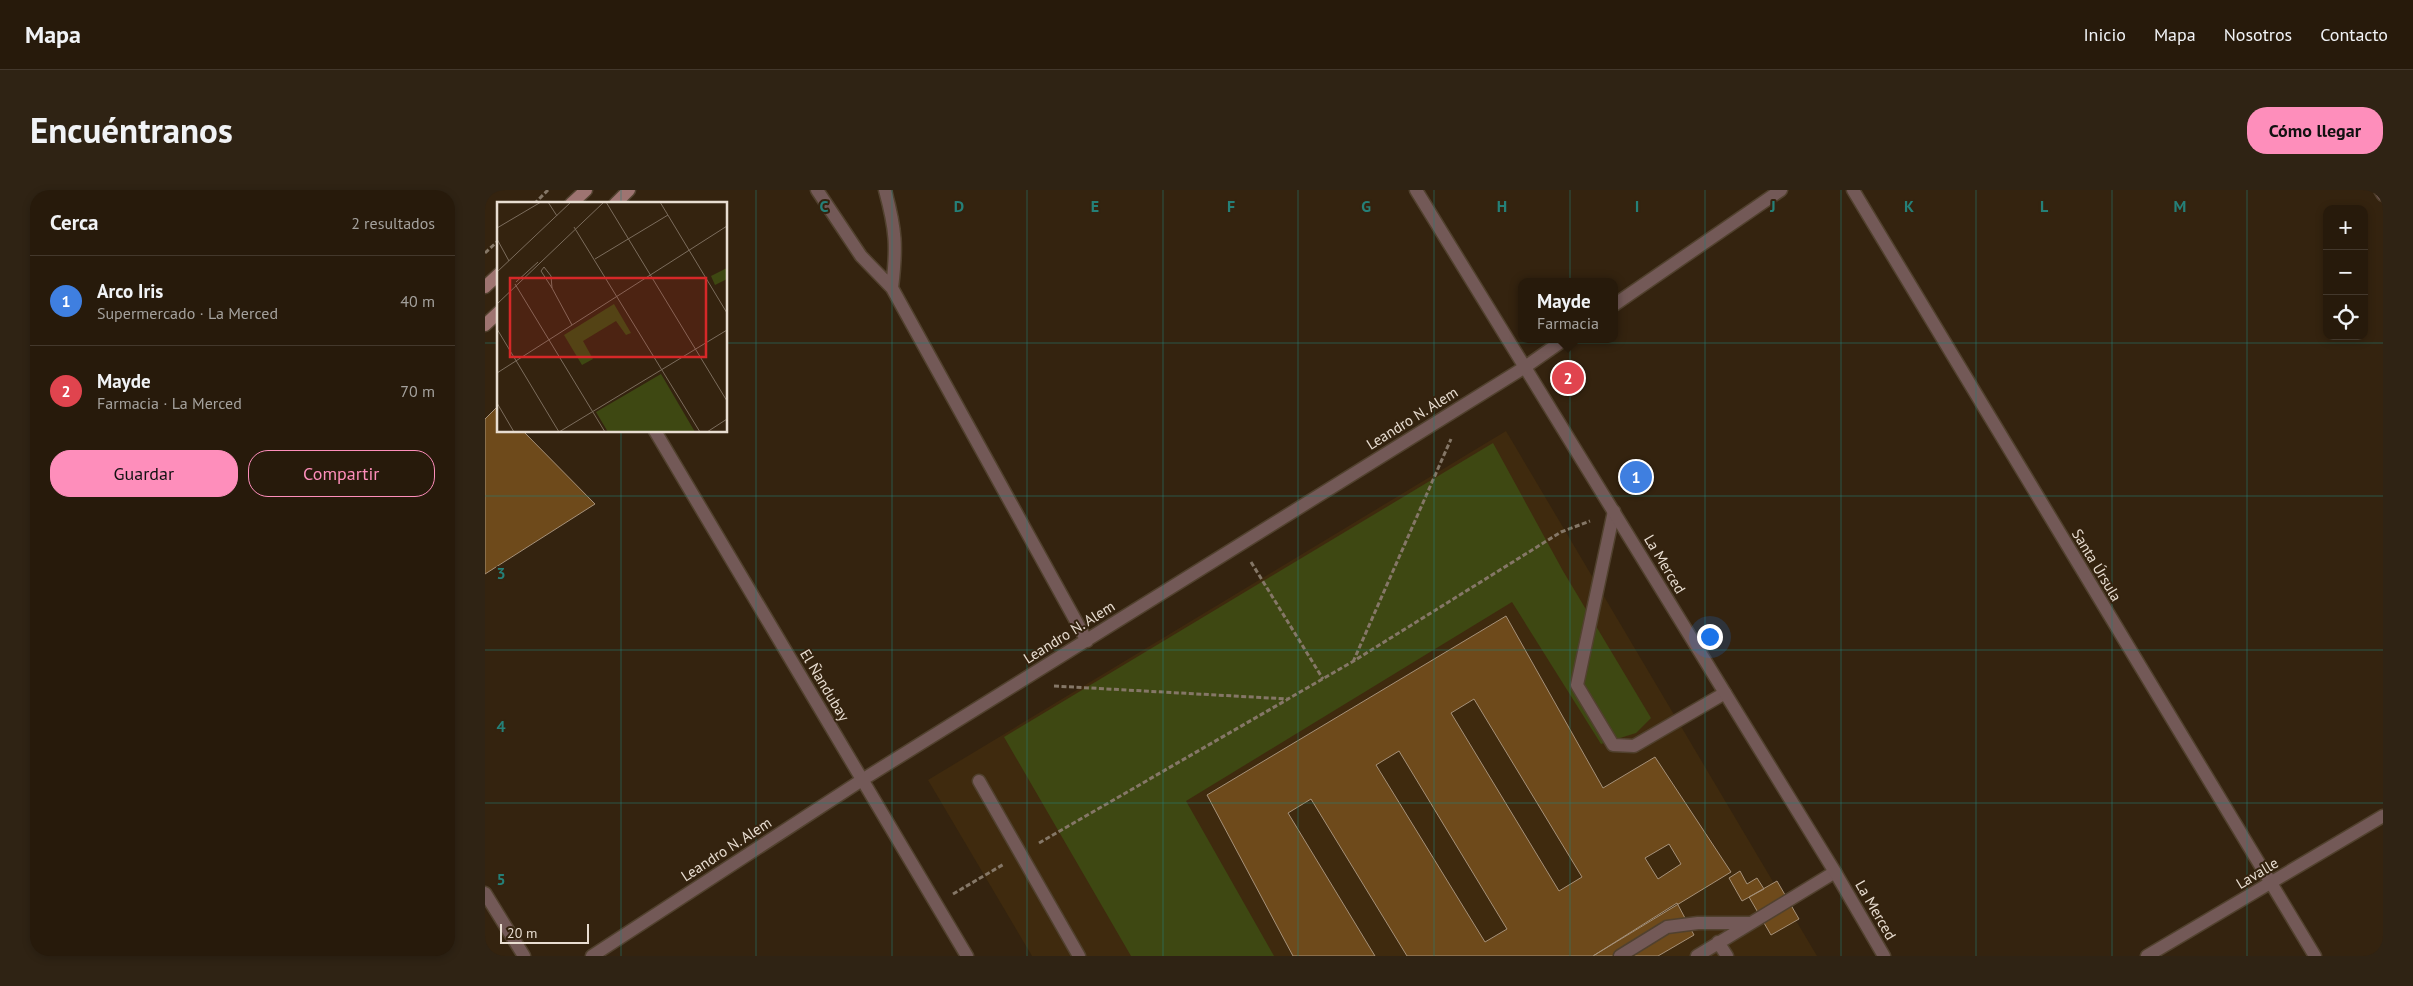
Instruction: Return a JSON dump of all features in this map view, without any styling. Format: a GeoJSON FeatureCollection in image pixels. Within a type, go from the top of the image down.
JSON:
{"type":"FeatureCollection","features":[{"type":"Feature","properties":{"kind":"main road"},"geometry":{"type":"LineString","coordinates":[[573,202],[586,190]]}},
{"type":"Feature","properties":{"kind":"main road"},"geometry":{"type":"LineString","coordinates":[[617,202],[629,190]]}},
{"type":"Feature","properties":{"kind":"main road"},"geometry":{"type":"LineString","coordinates":[[485,287],[497,276]]}},
{"type":"Feature","properties":{"kind":"main road"},"geometry":{"type":"LineString","coordinates":[[485,325],[497,314]]}},
{"type":"Feature","properties":{"kind":"street"},"geometry":{"type":"LineString","coordinates":[[817,190],[861,256],[893,288],[1087,641]]}},
{"type":"Feature","properties":{"kind":"street"},"geometry":{"type":"LineString","coordinates":[[885,190],[894,224],[897,250],[893,288]]}},
{"type":"Feature","properties":{"kind":"street","name":"La Merced"},"geometry":{"type":"LineString","coordinates":[[1416,190],[1835,872],[1884,956]]}},
{"type":"Feature","properties":{"kind":"street"},"geometry":{"type":"LineString","coordinates":[[1618,302],[1781,190]]}},
{"type":"Feature","properties":{"kind":"street","name":"Santa Úrsula"},"geometry":{"type":"LineString","coordinates":[[1853,190],[2315,956]]}},
{"type":"Feature","properties":{"kind":"street"},"geometry":{"type":"LineString","coordinates":[[2380,190],[2383,195]]}},
{"type":"Feature","properties":{"kind":"street","name":"Leandro N. Alem"},"geometry":{"type":"LineString","coordinates":[[592,956],[862,780],[1525,367],[1559,343]]}},
{"type":"Feature","properties":{"kind":"street","name":"El Ñandubay"},"geometry":{"type":"LineString","coordinates":[[656,432],[967,956]]}},
{"type":"Feature","properties":{"kind":"street"},"geometry":{"type":"LineString","coordinates":[[1614,511],[1577,685],[1613,745],[1634,746],[1725,692]]}},
{"type":"Feature","properties":{"kind":"street"},"geometry":{"type":"LineString","coordinates":[[979,781],[1079,956]]}},
{"type":"Feature","properties":{"kind":"street","name":"Lavalle"},"geometry":{"type":"LineString","coordinates":[[2147,956],[2383,816]]}},
{"type":"Feature","properties":{"kind":"street"},"geometry":{"type":"LineString","coordinates":[[1697,956],[1835,872]]}},
{"type":"Feature","properties":{"kind":"street"},"geometry":{"type":"LineString","coordinates":[[485,893],[524,956]]}},
{"type":"Feature","properties":{"kind":"street"},"geometry":{"type":"LineString","coordinates":[[1620,956],[1667,927],[1698,923],[1753,923]]}},
{"type":"Feature","properties":{"kind":"street"},"geometry":{"type":"LineString","coordinates":[[1719,942],[1727,956]]}},
{"type":"Feature","properties":{"kind":"path"},"geometry":{"type":"LineString","coordinates":[[536,202],[548,190]]}},
{"type":"Feature","properties":{"kind":"path"},"geometry":{"type":"LineString","coordinates":[[485,254],[497,242]]}},
{"type":"Feature","properties":{"kind":"path"},"geometry":{"type":"LineString","coordinates":[[1352,662],[1466,403]]}},
{"type":"Feature","properties":{"kind":"path"},"geometry":{"type":"LineString","coordinates":[[936,904],[1352,662],[1561,532],[1614,511]]}},
{"type":"Feature","properties":{"kind":"path"},"geometry":{"type":"LineString","coordinates":[[1240,544],[1323,679]]}},
{"type":"Feature","properties":{"kind":"path"},"geometry":{"type":"LineString","coordinates":[[1016,684],[1288,699]]}},
{"type":"Feature","properties":{"kind":"shaded area"},"geometry":{"type":"Polygon","coordinates":[[[1506,431],[1817,956],[1032,956],[928,780],[1506,431]]]}},
{"type":"Feature","properties":{"kind":"green space"},"geometry":{"type":"Polygon","coordinates":[[[1493,443],[1563,571],[1651,718],[1636,733],[1601,744],[1512,602],[1186,801],[1274,956],[1131,956],[1004,737],[1493,443]]]}},
{"type":"Feature","properties":{"kind":"building"},"geometry":{"type":"Polygon","coordinates":[[[497,407],[497,432],[524,432],[595,504],[485,574],[485,419],[497,407]]]}},
{"type":"Feature","properties":{"kind":"building"},"geometry":{"type":"Polygon","coordinates":[[[1506,616],[1603,788],[1655,757],[1731,872],[1593,956],[1407,956],[1311,799],[1288,813],[1375,956],[1293,956],[1207,795],[1506,616]],[[1474,699],[1451,713],[1559,891],[1582,877],[1474,699]],[[1399,751],[1376,765],[1485,942],[1507,929],[1399,751]],[[1669,844],[1645,858],[1658,879],[1681,864],[1669,844]]]}},
{"type":"Feature","properties":{"kind":"building"},"geometry":{"type":"Polygon","coordinates":[[[1740,871],[1747,884],[1757,878],[1764,889],[1742,901],[1729,878],[1740,871]]]}},
{"type":"Feature","properties":{"kind":"building"},"geometry":{"type":"Polygon","coordinates":[[[1777,881],[1799,919],[1771,935],[1749,897],[1777,881]]]}},
{"type":"Feature","properties":{"kind":"building"},"geometry":{"type":"Polygon","coordinates":[[[1677,903],[1694,935],[1658,956],[1593,956],[1677,903]]]}},
{"type":"Feature","properties":{"kind":"place","name":"Mayde"},"geometry":{"type":"Point","coordinates":[1568,378]}},
{"type":"Feature","properties":{"kind":"place","name":"Arco Iris"},"geometry":{"type":"Point","coordinates":[1636,477]}}]}
